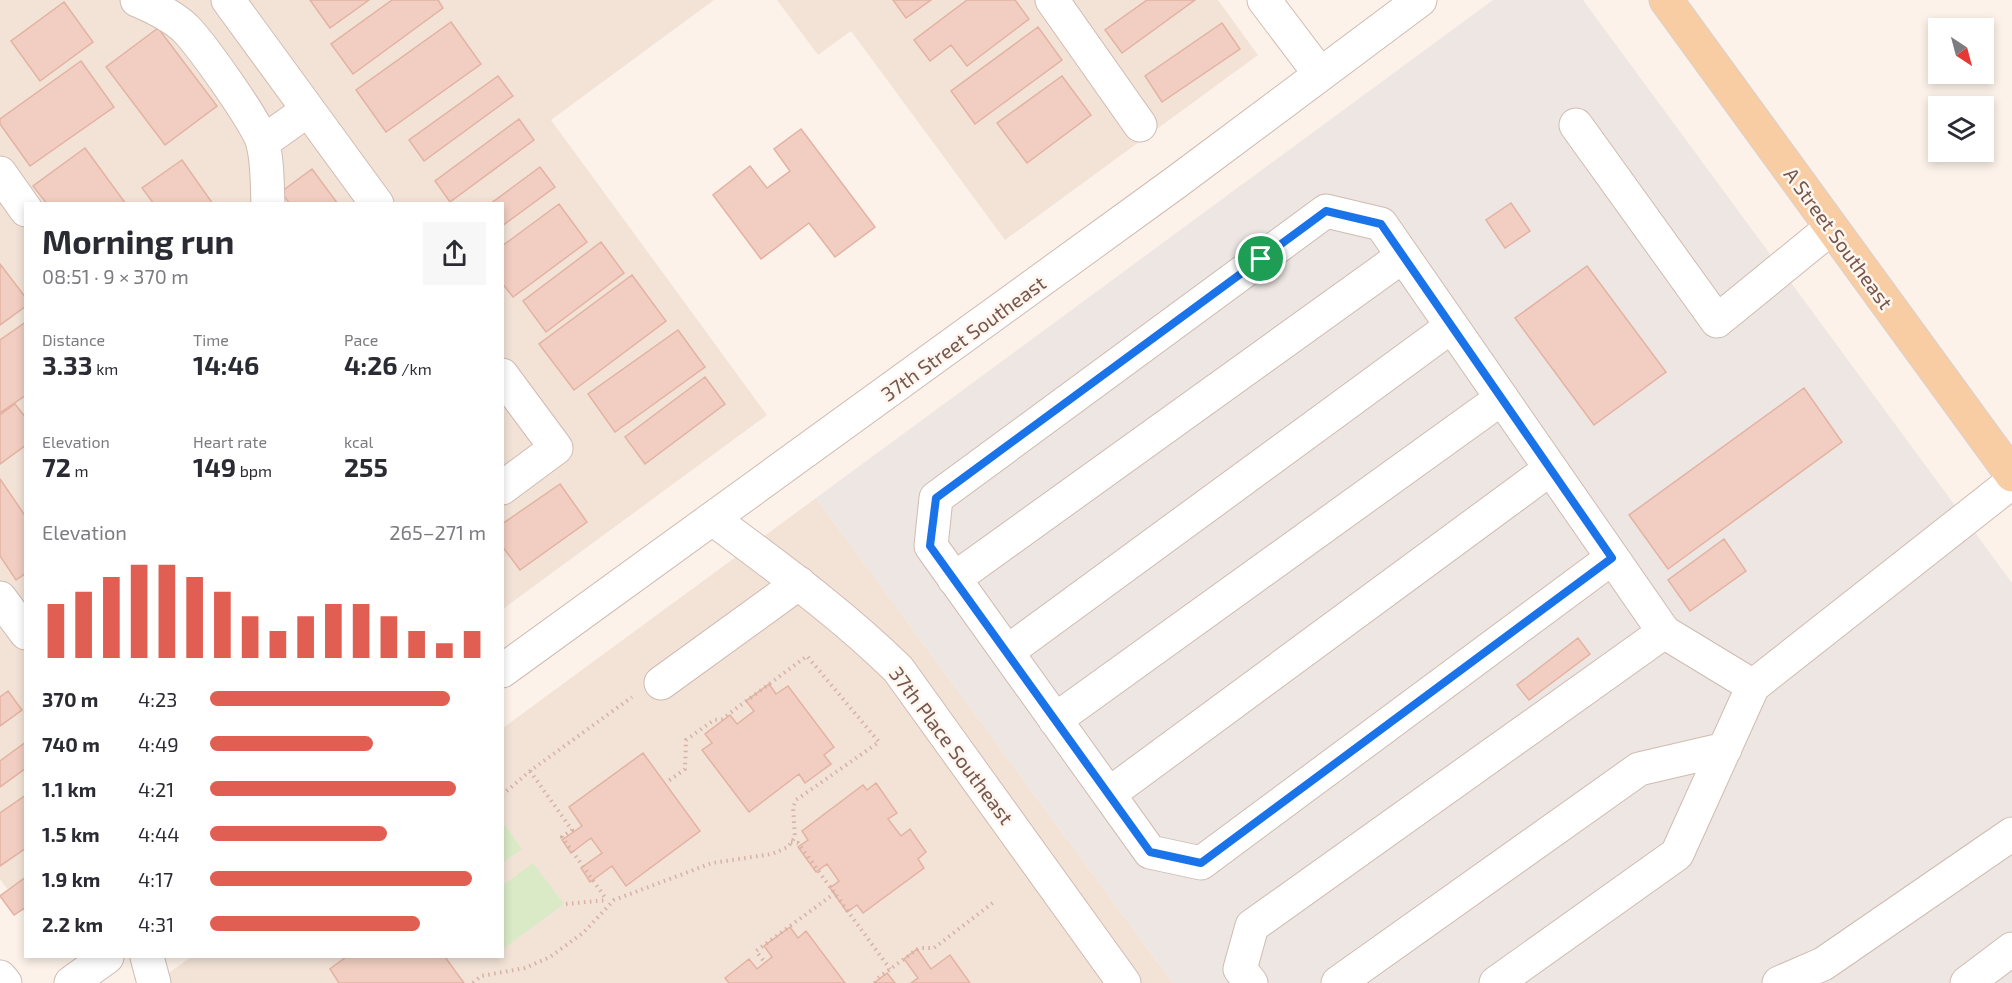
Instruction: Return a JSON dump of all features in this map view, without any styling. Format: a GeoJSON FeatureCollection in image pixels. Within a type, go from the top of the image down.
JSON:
{"type":"FeatureCollection","features":[{"type":"Feature","properties":{"kind":"main road","name":"A Street Southeast"},"geometry":{"type":"LineString","coordinates":[[1666,0],[2012,476]]}},
{"type":"Feature","properties":{"kind":"street"},"geometry":{"type":"LineString","coordinates":[[137,0],[154,7],[184,28],[213,63],[263,142],[268,202]]}},
{"type":"Feature","properties":{"kind":"street"},"geometry":{"type":"LineString","coordinates":[[228,0],[376,202]]}},
{"type":"Feature","properties":{"kind":"street"},"geometry":{"type":"LineString","coordinates":[[1052,0],[1140,125]]}},
{"type":"Feature","properties":{"kind":"street","name":"37th Street Southeast"},"geometry":{"type":"LineString","coordinates":[[504,670],[1420,0]]}},
{"type":"Feature","properties":{"kind":"street"},"geometry":{"type":"LineString","coordinates":[[1275,4],[1320,75]]}},
{"type":"Feature","properties":{"kind":"street"},"geometry":{"type":"LineString","coordinates":[[263,142],[308,110]]}},
{"type":"Feature","properties":{"kind":"street"},"geometry":{"type":"LineString","coordinates":[[1576,125],[1717,321],[1831,228]]}},
{"type":"Feature","properties":{"kind":"street"},"geometry":{"type":"LineString","coordinates":[[0,173],[24,207]]}},
{"type":"Feature","properties":{"kind":"street"},"geometry":{"type":"LineString","coordinates":[[1612,558],[1201,863],[1150,852],[930,546],[936,498],[1326,211],[1381,224],[1664,632],[1753,686]]}},
{"type":"Feature","properties":{"kind":"street"},"geometry":{"type":"LineString","coordinates":[[954,579],[1403,256]]}},
{"type":"Feature","properties":{"kind":"street"},"geometry":{"type":"LineString","coordinates":[[1006,652],[1452,326]]}},
{"type":"Feature","properties":{"kind":"street"},"geometry":{"type":"LineString","coordinates":[[504,378],[556,448],[504,487]]}},
{"type":"Feature","properties":{"kind":"street"},"geometry":{"type":"LineString","coordinates":[[1055,720],[1502,398]]}},
{"type":"Feature","properties":{"kind":"street"},"geometry":{"type":"LineString","coordinates":[[1109,794],[1550,469]]}},
{"type":"Feature","properties":{"kind":"street"},"geometry":{"type":"LineString","coordinates":[[1496,983],[1677,854],[1753,686],[2012,482]]}},
{"type":"Feature","properties":{"kind":"street","name":"37th Place Southeast"},"geometry":{"type":"LineString","coordinates":[[713,519],[861,633],[898,669],[1124,983]]}},
{"type":"Feature","properties":{"kind":"street"},"geometry":{"type":"LineString","coordinates":[[651,687],[799,583]]}},
{"type":"Feature","properties":{"kind":"street"},"geometry":{"type":"LineString","coordinates":[[0,598],[24,630]]}},
{"type":"Feature","properties":{"kind":"street"},"geometry":{"type":"LineString","coordinates":[[1251,983],[1240,969],[1252,926],[1664,632]]}},
{"type":"Feature","properties":{"kind":"street"},"geometry":{"type":"LineString","coordinates":[[1338,983],[1639,769],[1725,749]]}},
{"type":"Feature","properties":{"kind":"street"},"geometry":{"type":"LineString","coordinates":[[1779,983],[1823,964],[2012,834]]}},
{"type":"Feature","properties":{"kind":"street"},"geometry":{"type":"LineString","coordinates":[[1967,983],[2012,949]]}},
{"type":"Feature","properties":{"kind":"street"},"geometry":{"type":"LineString","coordinates":[[71,983],[106,958]]}},
{"type":"Feature","properties":{"kind":"street"},"geometry":{"type":"LineString","coordinates":[[147,958],[154,983]]}},
{"type":"Feature","properties":{"kind":"street"},"geometry":{"type":"LineString","coordinates":[[0,977],[5,983]]}},
{"type":"Feature","properties":{"kind":"path"},"geometry":{"type":"LineString","coordinates":[[566,904],[614,900],[712,863],[772,854],[788,847],[795,837],[793,807],[796,800],[879,742],[807,656],[722,719],[714,720],[686,740],[685,769],[667,782]]}},
{"type":"Feature","properties":{"kind":"path"},"geometry":{"type":"LineString","coordinates":[[504,793],[530,771],[651,687]]}},
{"type":"Feature","properties":{"kind":"path"},"geometry":{"type":"LineString","coordinates":[[530,771],[572,830],[561,837],[607,900]]}},
{"type":"Feature","properties":{"kind":"path"},"geometry":{"type":"LineString","coordinates":[[791,842],[798,843],[890,969]]}},
{"type":"Feature","properties":{"kind":"path"},"geometry":{"type":"LineString","coordinates":[[763,960],[756,951],[835,893]]}},
{"type":"Feature","properties":{"kind":"path"},"geometry":{"type":"LineString","coordinates":[[473,983],[481,976],[525,968],[550,957],[584,932],[614,900]]}},
{"type":"Feature","properties":{"kind":"path"},"geometry":{"type":"LineString","coordinates":[[875,983],[878,978],[919,948],[934,948],[994,902]]}},
{"type":"Feature","properties":{"kind":"shaded area"},"geometry":{"type":"Polygon","coordinates":[[[0,0],[714,0],[551,120],[767,415],[504,608],[504,202],[24,202],[24,912],[0,879],[0,0]]]}},
{"type":"Feature","properties":{"kind":"shaded area"},"geometry":{"type":"Polygon","coordinates":[[[777,0],[1218,0],[1258,55],[1005,240],[851,31],[818,55],[777,0]]]}},
{"type":"Feature","properties":{"kind":"shaded area"},"geometry":{"type":"Polygon","coordinates":[[[1493,0],[1583,0],[2012,583],[2012,983],[1173,983],[816,498],[1493,0]]]}},
{"type":"Feature","properties":{"kind":"shaded area"},"geometry":{"type":"Polygon","coordinates":[[[816,498],[1173,983],[155,983],[190,958],[504,958],[504,727],[816,498]]]}},
{"type":"Feature","properties":{"kind":"green space"},"geometry":{"type":"Polygon","coordinates":[[[504,823],[522,849],[504,862],[504,823]]]}},
{"type":"Feature","properties":{"kind":"green space"},"geometry":{"type":"Polygon","coordinates":[[[533,863],[564,904],[504,948],[504,884],[533,863]]]}},
{"type":"Feature","properties":{"kind":"building"},"geometry":{"type":"Polygon","coordinates":[[[310,0],[369,0],[330,28],[310,0]]]}},
{"type":"Feature","properties":{"kind":"building"},"geometry":{"type":"Polygon","coordinates":[[[392,0],[438,0],[443,8],[353,74],[331,44],[392,0]]]}},
{"type":"Feature","properties":{"kind":"building"},"geometry":{"type":"Polygon","coordinates":[[[893,0],[931,0],[906,18],[893,0]]]}},
{"type":"Feature","properties":{"kind":"building"},"geometry":{"type":"Polygon","coordinates":[[[967,0],[1015,0],[1029,19],[967,66],[951,45],[930,61],[914,40],[967,0]]]}},
{"type":"Feature","properties":{"kind":"building"},"geometry":{"type":"Polygon","coordinates":[[[1147,0],[1195,0],[1122,53],[1105,30],[1147,0]]]}},
{"type":"Feature","properties":{"kind":"building"},"geometry":{"type":"Polygon","coordinates":[[[64,2],[93,42],[40,81],[11,41],[64,2]]]}},
{"type":"Feature","properties":{"kind":"building"},"geometry":{"type":"Polygon","coordinates":[[[451,22],[481,64],[386,132],[356,90],[451,22]]]}},
{"type":"Feature","properties":{"kind":"building"},"geometry":{"type":"Polygon","coordinates":[[[1222,23],[1240,49],[1162,102],[1145,76],[1222,23]]]}},
{"type":"Feature","properties":{"kind":"building"},"geometry":{"type":"Polygon","coordinates":[[[1038,27],[1062,60],[975,124],[951,91],[1038,27]]]}},
{"type":"Feature","properties":{"kind":"building"},"geometry":{"type":"Polygon","coordinates":[[[158,28],[217,106],[165,145],[106,67],[158,28]]]}},
{"type":"Feature","properties":{"kind":"building"},"geometry":{"type":"Polygon","coordinates":[[[81,61],[114,107],[30,166],[0,124],[0,119],[81,61]]]}},
{"type":"Feature","properties":{"kind":"building"},"geometry":{"type":"Polygon","coordinates":[[[498,76],[513,96],[424,161],[409,140],[498,76]]]}},
{"type":"Feature","properties":{"kind":"building"},"geometry":{"type":"Polygon","coordinates":[[[1062,76],[1091,115],[1027,163],[997,123],[1062,76]]]}},
{"type":"Feature","properties":{"kind":"building"},"geometry":{"type":"Polygon","coordinates":[[[519,119],[534,140],[450,202],[435,181],[519,119]]]}},
{"type":"Feature","properties":{"kind":"building"},"geometry":{"type":"Polygon","coordinates":[[[801,129],[875,227],[835,257],[809,223],[761,259],[713,195],[750,166],[767,188],[790,171],[774,149],[801,129]]]}},
{"type":"Feature","properties":{"kind":"building"},"geometry":{"type":"Polygon","coordinates":[[[85,148],[125,202],[45,202],[33,186],[85,148]]]}},
{"type":"Feature","properties":{"kind":"building"},"geometry":{"type":"Polygon","coordinates":[[[182,160],[212,202],[152,202],[142,188],[182,160]]]}},
{"type":"Feature","properties":{"kind":"building"},"geometry":{"type":"Polygon","coordinates":[[[540,167],[555,187],[504,225],[504,202],[493,202],[540,167]]]}},
{"type":"Feature","properties":{"kind":"building"},"geometry":{"type":"Polygon","coordinates":[[[312,169],[337,202],[288,202],[281,192],[312,169]]]}},
{"type":"Feature","properties":{"kind":"building"},"geometry":{"type":"Polygon","coordinates":[[[1511,203],[1530,231],[1505,248],[1486,220],[1511,203]]]}},
{"type":"Feature","properties":{"kind":"building"},"geometry":{"type":"Polygon","coordinates":[[[559,204],[587,242],[513,297],[504,286],[504,245],[559,204]]]}},
{"type":"Feature","properties":{"kind":"building"},"geometry":{"type":"Polygon","coordinates":[[[601,242],[624,273],[546,332],[523,301],[601,242]]]}},
{"type":"Feature","properties":{"kind":"building"},"geometry":{"type":"Polygon","coordinates":[[[0,264],[24,295],[24,307],[0,325],[0,264]]]}},
{"type":"Feature","properties":{"kind":"building"},"geometry":{"type":"Polygon","coordinates":[[[1587,266],[1666,372],[1594,425],[1515,318],[1587,266]]]}},
{"type":"Feature","properties":{"kind":"building"},"geometry":{"type":"Polygon","coordinates":[[[632,275],[666,321],[574,390],[539,344],[632,275]]]}},
{"type":"Feature","properties":{"kind":"building"},"geometry":{"type":"Polygon","coordinates":[[[24,323],[24,396],[0,413],[0,340],[24,323]]]}},
{"type":"Feature","properties":{"kind":"building"},"geometry":{"type":"Polygon","coordinates":[[[678,330],[705,367],[615,432],[588,394],[678,330]]]}},
{"type":"Feature","properties":{"kind":"building"},"geometry":{"type":"Polygon","coordinates":[[[705,377],[725,404],[645,464],[625,437],[705,377]]]}},
{"type":"Feature","properties":{"kind":"building"},"geometry":{"type":"Polygon","coordinates":[[[1804,388],[1842,442],[1668,569],[1629,515],[1804,388]]]}},
{"type":"Feature","properties":{"kind":"building"},"geometry":{"type":"Polygon","coordinates":[[[15,404],[24,415],[24,446],[0,464],[0,415],[15,404]]]}},
{"type":"Feature","properties":{"kind":"building"},"geometry":{"type":"Polygon","coordinates":[[[0,479],[24,514],[24,574],[16,580],[0,556],[0,479]]]}},
{"type":"Feature","properties":{"kind":"building"},"geometry":{"type":"Polygon","coordinates":[[[560,484],[587,522],[520,570],[504,549],[504,523],[560,484]]]}},
{"type":"Feature","properties":{"kind":"building"},"geometry":{"type":"Polygon","coordinates":[[[1724,539],[1746,571],[1690,611],[1668,580],[1724,539]]]}},
{"type":"Feature","properties":{"kind":"building"},"geometry":{"type":"Polygon","coordinates":[[[1578,638],[1590,654],[1529,700],[1517,685],[1578,638]]]}},
{"type":"Feature","properties":{"kind":"building"},"geometry":{"type":"Polygon","coordinates":[[[769,684],[776,694],[788,686],[834,747],[824,755],[831,764],[805,783],[799,774],[749,812],[702,750],[712,743],[705,734],[730,715],[737,724],[754,711],[746,701],[769,684]]]}},
{"type":"Feature","properties":{"kind":"building"},"geometry":{"type":"Polygon","coordinates":[[[8,691],[22,710],[0,726],[0,697],[8,691]]]}},
{"type":"Feature","properties":{"kind":"building"},"geometry":{"type":"Polygon","coordinates":[[[24,743],[24,769],[0,787],[0,761],[24,743]]]}},
{"type":"Feature","properties":{"kind":"building"},"geometry":{"type":"Polygon","coordinates":[[[643,753],[700,831],[626,886],[612,866],[590,882],[581,868],[602,853],[591,838],[571,853],[562,840],[582,826],[569,807],[643,753]]]}},
{"type":"Feature","properties":{"kind":"building"},"geometry":{"type":"Polygon","coordinates":[[[876,783],[897,813],[888,819],[901,836],[910,829],[926,852],[918,859],[924,868],[863,913],[857,905],[847,912],[830,888],[839,881],[827,864],[816,872],[798,847],[808,840],[802,831],[863,785],[867,790],[876,783]]]}},
{"type":"Feature","properties":{"kind":"building"},"geometry":{"type":"Polygon","coordinates":[[[24,796],[24,849],[0,866],[0,813],[24,796]]]}},
{"type":"Feature","properties":{"kind":"building"},"geometry":{"type":"Polygon","coordinates":[[[24,878],[24,908],[14,915],[0,896],[24,878]]]}},
{"type":"Feature","properties":{"kind":"building"},"geometry":{"type":"Polygon","coordinates":[[[790,927],[798,938],[806,931],[845,983],[729,983],[725,978],[749,959],[757,969],[772,957],[764,946],[790,927]]]}},
{"type":"Feature","properties":{"kind":"building"},"geometry":{"type":"Polygon","coordinates":[[[917,949],[931,969],[950,955],[970,983],[911,983],[918,978],[904,959],[917,949]]]}},
{"type":"Feature","properties":{"kind":"building"},"geometry":{"type":"Polygon","coordinates":[[[345,958],[446,958],[464,983],[339,983],[330,969],[345,958]]]}},
{"type":"Feature","properties":{"kind":"building"},"geometry":{"type":"Polygon","coordinates":[[[887,973],[895,983],[874,983],[887,973]]]}},
{"type":"Feature","properties":{"kind":"route"},"geometry":{"type":"LineString","coordinates":[[1326,211],[1381,224],[1612,558],[1201,863],[1150,852],[930,546],[936,498],[1261,259],[1326,211]]}}]}
